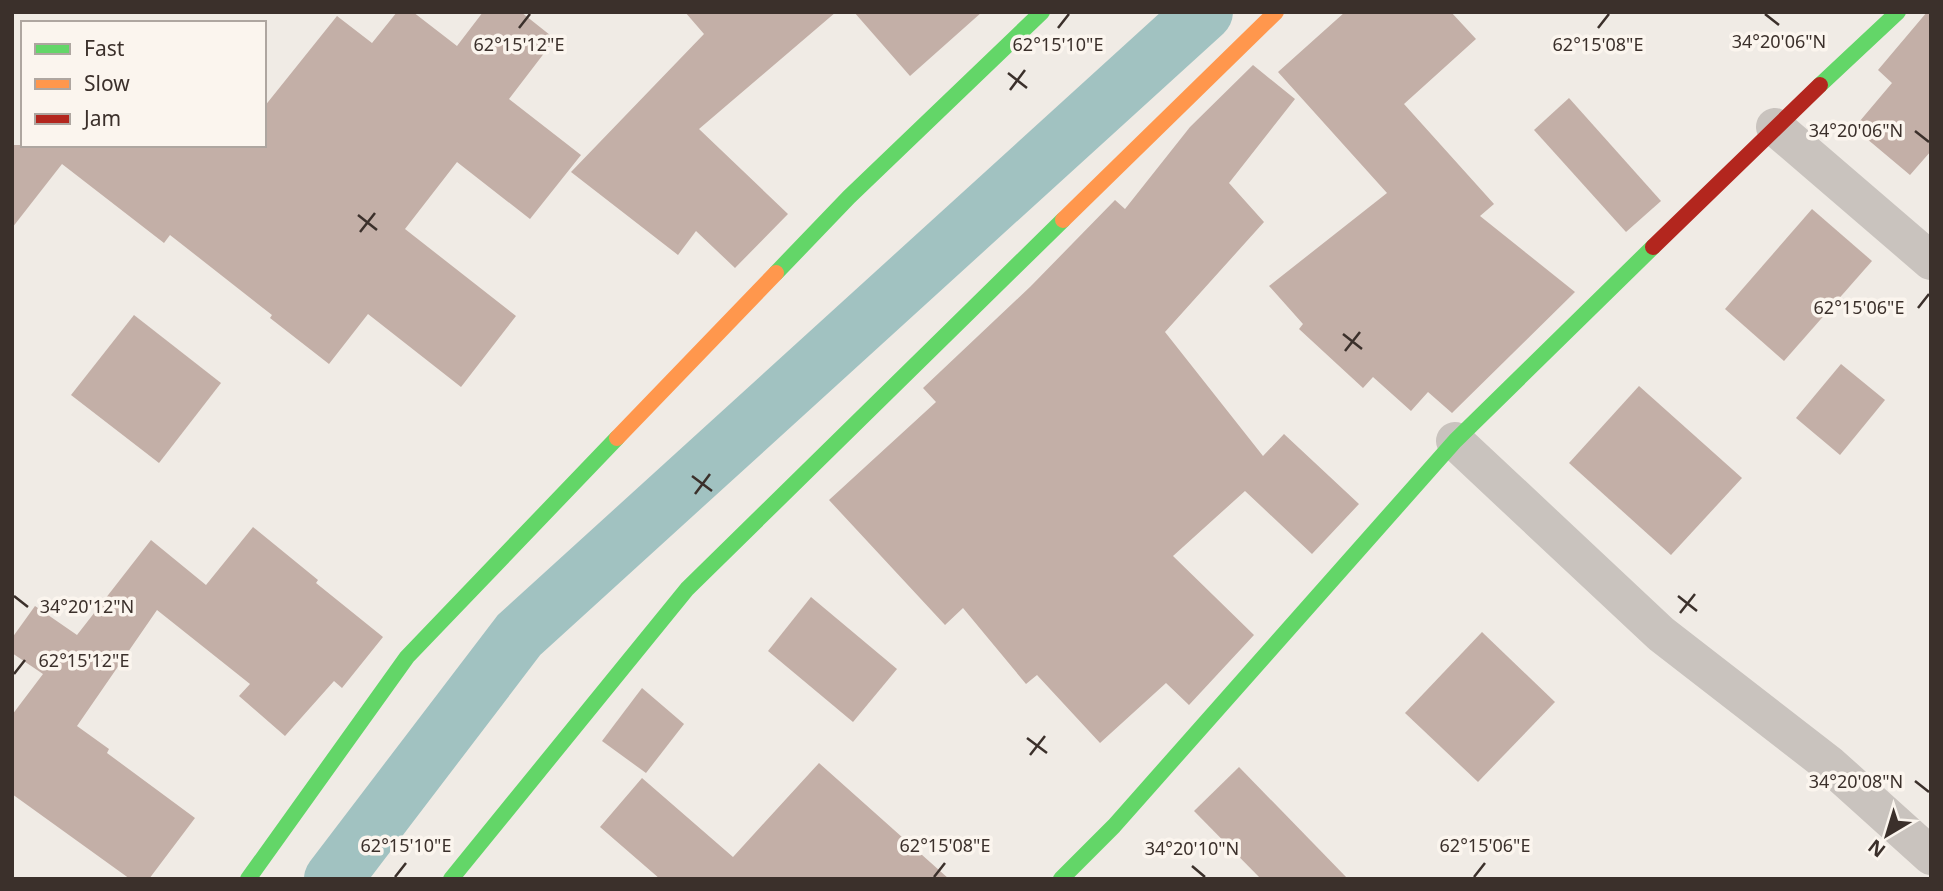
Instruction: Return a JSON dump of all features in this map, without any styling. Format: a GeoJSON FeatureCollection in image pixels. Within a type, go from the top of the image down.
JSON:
{"type":"FeatureCollection","features":[{"type":"Feature","properties":{"kind":"street"},"geometry":{"type":"LineString","coordinates":[[248,879],[407,657],[849,197],[1042,12]]}},
{"type":"Feature","properties":{"kind":"street"},"geometry":{"type":"LineString","coordinates":[[451,879],[687,589],[1276,12]]}},
{"type":"Feature","properties":{"kind":"street"},"geometry":{"type":"LineString","coordinates":[[1060,879],[1114,826],[1455,442],[1775,127],[1898,12]]}},
{"type":"Feature","properties":{"kind":"street"},"geometry":{"type":"LineString","coordinates":[[1775,127],[1931,261]]}},
{"type":"Feature","properties":{"kind":"street"},"geometry":{"type":"LineString","coordinates":[[1455,442],[1661,634],[1830,765],[1931,856]]}},
{"type":"Feature","properties":{"kind":"building"},"geometry":{"type":"Polygon","coordinates":[[[397,12],[413,12],[457,46],[483,12],[521,12],[555,39],[509,99],[581,155],[530,219],[457,162],[405,229],[516,316],[461,387],[368,314],[329,364],[270,318],[272,315],[170,235],[164,243],[62,164],[12,228],[12,145],[266,147],[266,105],[337,16],[372,43],[397,12]]]}},
{"type":"Feature","properties":{"kind":"building"},"geometry":{"type":"Polygon","coordinates":[[[685,12],[836,12],[699,129],[788,214],[735,268],[696,231],[678,255],[571,172],[704,34],[685,12]]]}},
{"type":"Feature","properties":{"kind":"building"},"geometry":{"type":"Polygon","coordinates":[[[854,12],[982,12],[910,76],[854,12]]]}},
{"type":"Feature","properties":{"kind":"building"},"geometry":{"type":"Polygon","coordinates":[[[1345,12],[1451,12],[1476,39],[1404,104],[1494,204],[1480,216],[1575,292],[1452,413],[1428,392],[1411,411],[1373,377],[1363,388],[1299,329],[1303,324],[1269,286],[1387,193],[1278,72],[1345,12]]]}},
{"type":"Feature","properties":{"kind":"building"},"geometry":{"type":"Polygon","coordinates":[[[1927,12],[1931,12],[1931,151],[1910,175],[1854,128],[1892,83],[1878,70],[1927,12]]]}},
{"type":"Feature","properties":{"kind":"building"},"geometry":{"type":"Polygon","coordinates":[[[1253,65],[1295,99],[1229,183],[1264,222],[1165,332],[1263,456],[1284,434],[1359,504],[1312,554],[1245,491],[1173,556],[1254,635],[1189,705],[1166,683],[1100,743],[1037,675],[1026,684],[963,608],[945,625],[829,500],[936,402],[923,388],[1031,286],[1115,200],[1125,209],[1190,127],[1253,65]]]}},
{"type":"Feature","properties":{"kind":"building"},"geometry":{"type":"Polygon","coordinates":[[[1569,98],[1661,201],[1626,232],[1534,130],[1569,98]]]}},
{"type":"Feature","properties":{"kind":"building"},"geometry":{"type":"Polygon","coordinates":[[[1812,209],[1872,261],[1784,361],[1725,309],[1812,209]]]}},
{"type":"Feature","properties":{"kind":"building"},"geometry":{"type":"Polygon","coordinates":[[[134,315],[221,383],[159,463],[71,395],[134,315]]]}},
{"type":"Feature","properties":{"kind":"building"},"geometry":{"type":"Polygon","coordinates":[[[1841,364],[1885,400],[1840,455],[1796,418],[1841,364]]]}},
{"type":"Feature","properties":{"kind":"building"},"geometry":{"type":"Polygon","coordinates":[[[1639,386],[1742,478],[1671,555],[1569,463],[1639,386]]]}},
{"type":"Feature","properties":{"kind":"building"},"geometry":{"type":"Polygon","coordinates":[[[253,527],[383,637],[342,688],[334,681],[285,736],[239,696],[250,684],[157,610],[77,726],[109,749],[107,753],[195,818],[149,879],[130,879],[12,794],[12,715],[43,674],[12,653],[12,638],[35,606],[77,635],[151,540],[206,585],[253,527]]]}},
{"type":"Feature","properties":{"kind":"building"},"geometry":{"type":"Polygon","coordinates":[[[811,597],[897,669],[853,722],[768,651],[811,597]]]}},
{"type":"Feature","properties":{"kind":"building"},"geometry":{"type":"Polygon","coordinates":[[[1482,632],[1555,702],[1478,782],[1405,713],[1482,632]]]}},
{"type":"Feature","properties":{"kind":"building"},"geometry":{"type":"Polygon","coordinates":[[[642,688],[684,724],[646,773],[602,741],[642,688]]]}},
{"type":"Feature","properties":{"kind":"building"},"geometry":{"type":"Polygon","coordinates":[[[819,763],[949,879],[660,879],[600,827],[642,778],[733,857],[819,763]]]}},
{"type":"Feature","properties":{"kind":"building"},"geometry":{"type":"Polygon","coordinates":[[[1239,767],[1348,879],[1261,879],[1194,811],[1239,767]]]}},
{"type":"Feature","properties":{"kind":"waterway"},"geometry":{"type":"LineString","coordinates":[[333,879],[519,635],[1204,12]]}},
{"type":"Feature","properties":{"kind":"traffic: fast"},"geometry":{"type":"LineString","coordinates":[[776,273],[849,197],[1042,12]]}},
{"type":"Feature","properties":{"kind":"traffic: fast"},"geometry":{"type":"LineString","coordinates":[[1820,85],[1898,12]]}},
{"type":"Feature","properties":{"kind":"traffic: fast"},"geometry":{"type":"LineString","coordinates":[[451,879],[687,589],[1063,220]]}},
{"type":"Feature","properties":{"kind":"traffic: fast"},"geometry":{"type":"LineString","coordinates":[[1061,879],[1114,826],[1455,441],[1653,247]]}},
{"type":"Feature","properties":{"kind":"traffic: fast"},"geometry":{"type":"LineString","coordinates":[[248,879],[407,657],[617,438]]}},
{"type":"Feature","properties":{"kind":"traffic: slow"},"geometry":{"type":"LineString","coordinates":[[1063,220],[1276,12]]}},
{"type":"Feature","properties":{"kind":"traffic: slow"},"geometry":{"type":"LineString","coordinates":[[617,438],[776,273]]}},
{"type":"Feature","properties":{"kind":"traffic: jam"},"geometry":{"type":"LineString","coordinates":[[1653,247],[1820,85]]}}]}
